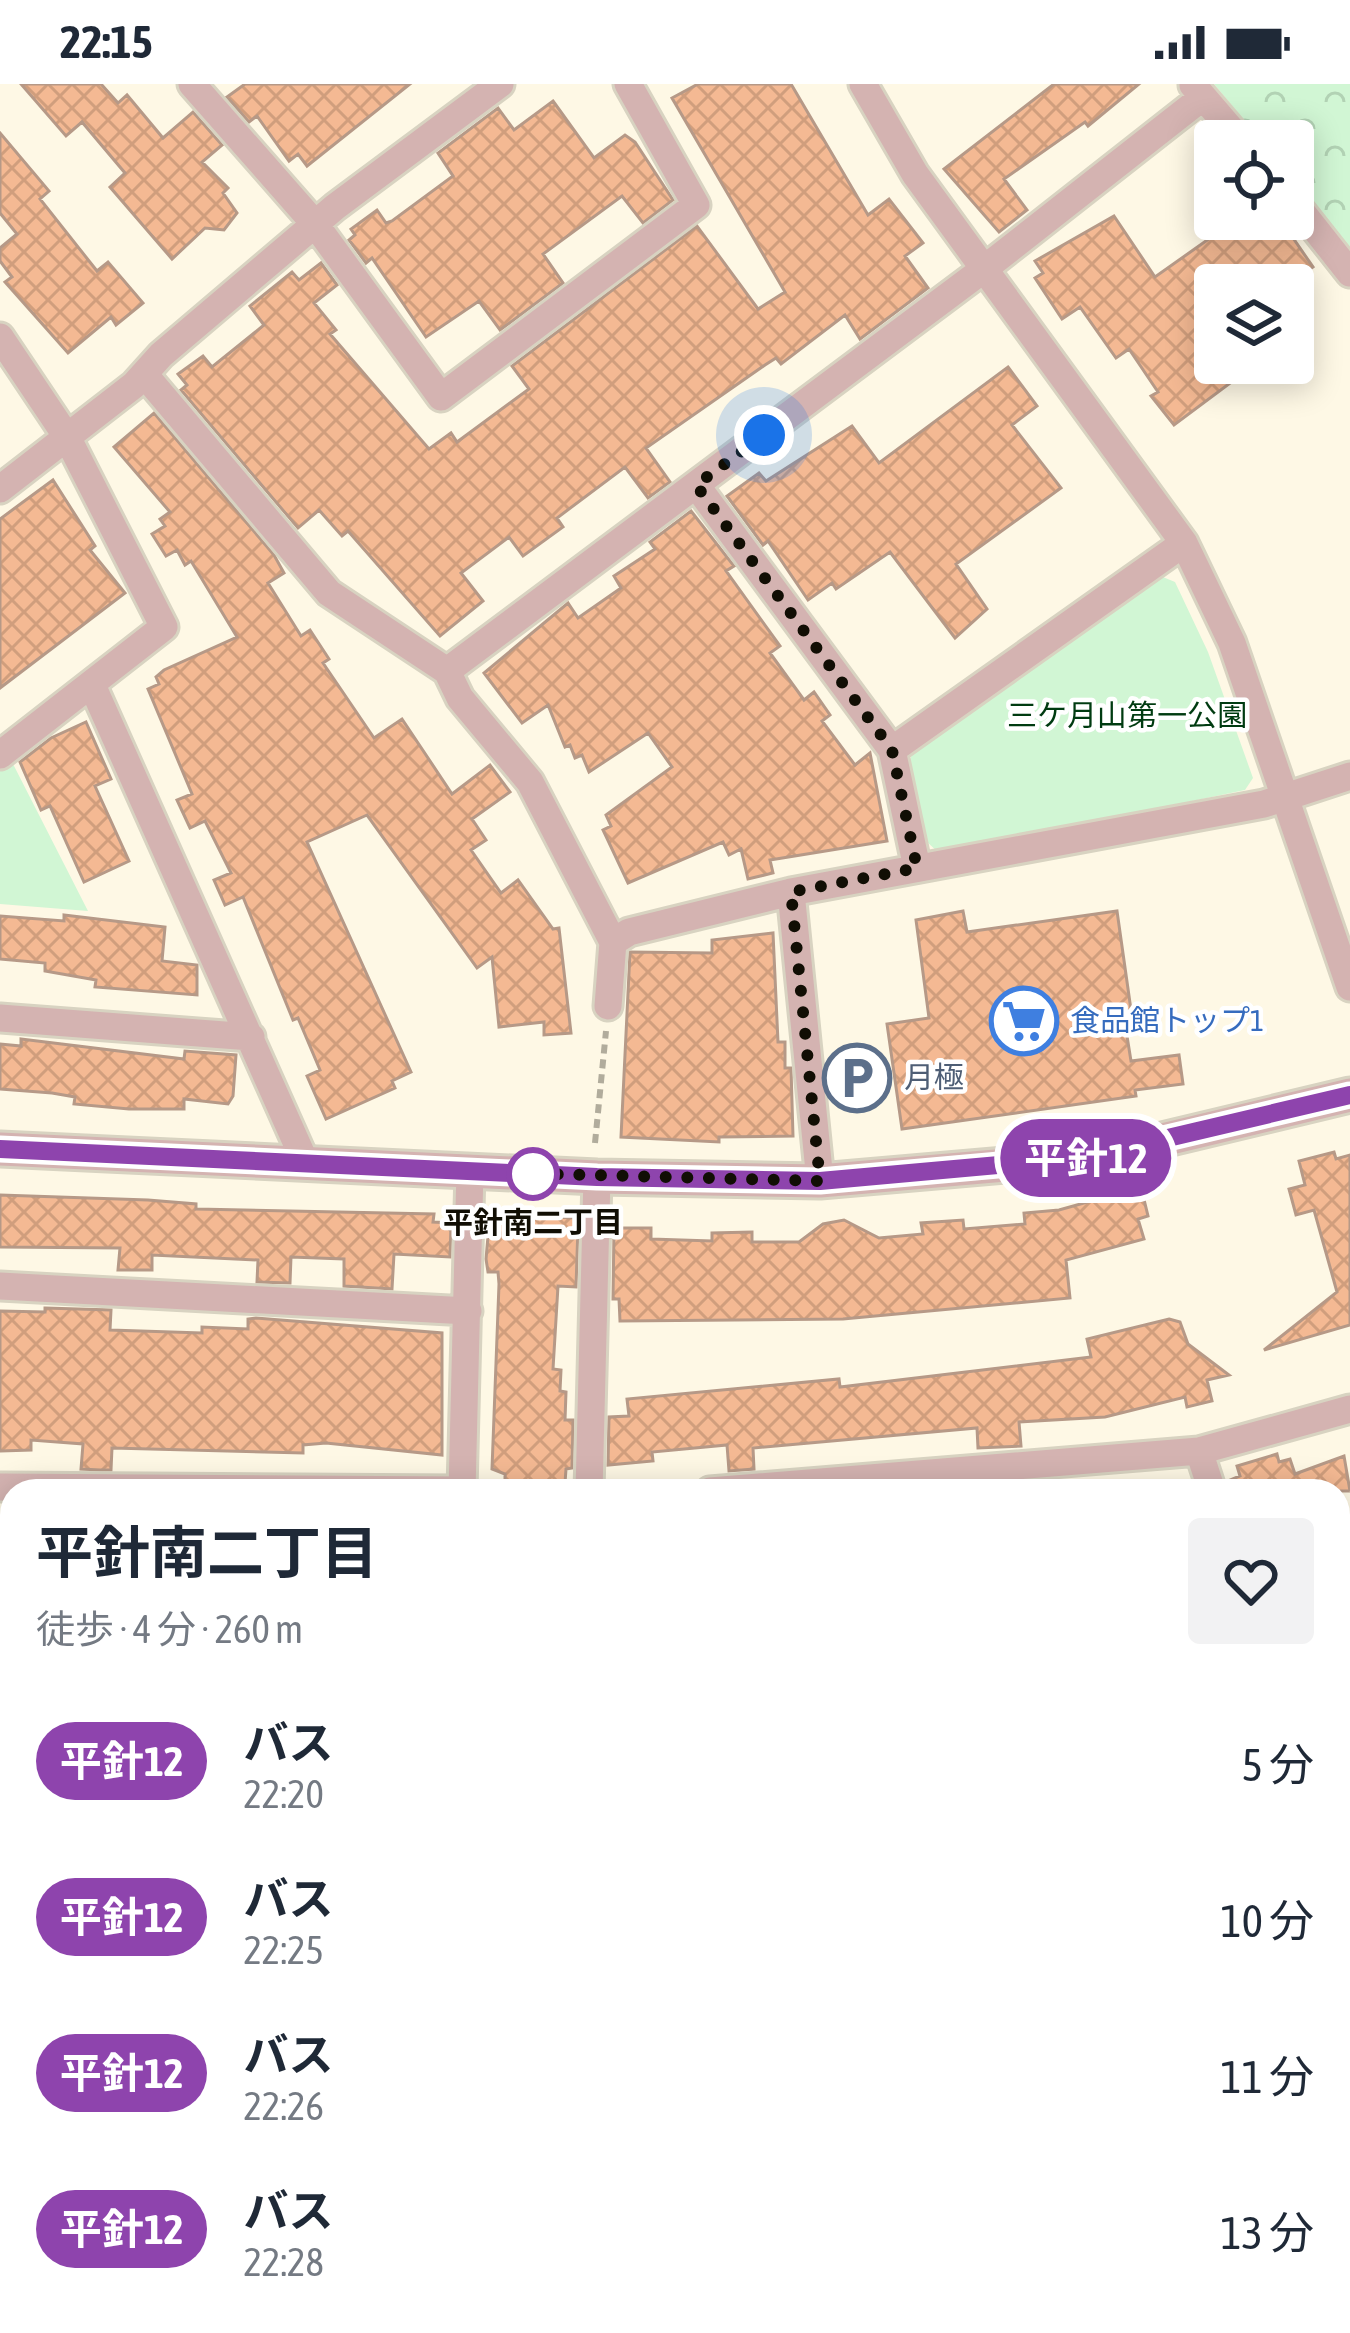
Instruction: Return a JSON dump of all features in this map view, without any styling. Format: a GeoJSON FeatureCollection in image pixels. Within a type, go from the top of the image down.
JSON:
{"type":"FeatureCollection","features":[{"type":"Feature","properties":{"kind":"street"},"geometry":{"type":"LineString","coordinates":[[0,489],[144,374],[315,224],[500,84]]}},
{"type":"Feature","properties":{"kind":"street"},"geometry":{"type":"LineString","coordinates":[[196,85],[315,224],[441,397],[696,206],[628,84]]}},
{"type":"Feature","properties":{"kind":"street"},"geometry":{"type":"LineString","coordinates":[[863,84],[915,174],[1184,543],[1232,643],[1350,987]]}},
{"type":"Feature","properties":{"kind":"street"},"geometry":{"type":"LineString","coordinates":[[447,670],[984,269],[1198,91],[1223,120]]}},
{"type":"Feature","properties":{"kind":"street"},"geometry":{"type":"LineString","coordinates":[[1314,228],[1350,273]]}},
{"type":"Feature","properties":{"kind":"street"},"geometry":{"type":"LineString","coordinates":[[0,337],[67,437],[164,627],[0,755]]}},
{"type":"Feature","properties":{"kind":"street"},"geometry":{"type":"LineString","coordinates":[[144,374],[328,593],[447,670],[460,698],[530,782],[613,942],[608,1006]]}},
{"type":"Feature","properties":{"kind":"street"},"geometry":{"type":"LineString","coordinates":[[696,485],[892,750],[917,868]]}},
{"type":"Feature","properties":{"kind":"street"},"geometry":{"type":"LineString","coordinates":[[892,750],[1184,543]]}},
{"type":"Feature","properties":{"kind":"street"},"geometry":{"type":"LineString","coordinates":[[92,685],[306,1164]]}},
{"type":"Feature","properties":{"kind":"street"},"geometry":{"type":"LineString","coordinates":[[613,942],[629,932],[791,892],[1286,798],[1350,776]]}},
{"type":"Feature","properties":{"kind":"street"},"geometry":{"type":"LineString","coordinates":[[791,892],[820,1181]]}},
{"type":"Feature","properties":{"kind":"street"},"geometry":{"type":"LineString","coordinates":[[0,1018],[251,1037]]}},
{"type":"Feature","properties":{"kind":"street"},"geometry":{"type":"LineString","coordinates":[[0,1149],[470,1170],[596,1162],[820,1181],[1087,1157],[1350,1095]]}},
{"type":"Feature","properties":{"kind":"street"},"geometry":{"type":"LineString","coordinates":[[589,1479],[596,1162]]}},
{"type":"Feature","properties":{"kind":"street"},"geometry":{"type":"LineString","coordinates":[[462,1479],[470,1170]]}},
{"type":"Feature","properties":{"kind":"street"},"geometry":{"type":"LineString","coordinates":[[0,1286],[468,1311]]}},
{"type":"Feature","properties":{"kind":"street"},"geometry":{"type":"LineString","coordinates":[[857,1479],[1199,1451],[1350,1409]]}},
{"type":"Feature","properties":{"kind":"street"},"geometry":{"type":"LineString","coordinates":[[1199,1451],[1208,1479]]}},
{"type":"Feature","properties":{"kind":"path"},"geometry":{"type":"LineString","coordinates":[[596,1162],[608,1006]]}},
{"type":"Feature","properties":{"kind":"green space"},"geometry":{"type":"Polygon","coordinates":[[[1214,84],[1350,84],[1350,250],[1314,205],[1314,120],[1244,120],[1214,84]]]}},
{"type":"Feature","properties":{"kind":"green space","name":"三ケ月山第一公園"},"geometry":{"type":"Polygon","coordinates":[[[1158,575],[1175,582],[1208,652],[1253,778],[1245,790],[940,854],[926,841],[908,764],[913,752],[1158,575]]]}},
{"type":"Feature","properties":{"kind":"green space"},"geometry":{"type":"Polygon","coordinates":[[[12,762],[88,911],[0,904],[0,771],[12,762]]]}},
{"type":"Feature","properties":{"kind":"building"},"geometry":{"type":"Polygon","coordinates":[[[21,84],[101,84],[118,103],[127,95],[163,138],[193,112],[222,145],[202,162],[228,188],[223,193],[237,213],[224,230],[205,228],[172,259],[110,187],[125,173],[82,122],[66,136],[21,84]]]}},
{"type":"Feature","properties":{"kind":"building"},"geometry":{"type":"Polygon","coordinates":[[[245,84],[410,84],[307,166],[298,154],[289,161],[257,116],[249,122],[227,97],[245,84]]]}},
{"type":"Feature","properties":{"kind":"building"},"geometry":{"type":"Polygon","coordinates":[[[698,84],[791,84],[868,215],[889,199],[923,243],[905,256],[928,288],[860,339],[845,315],[781,364],[776,358],[646,448],[670,482],[648,498],[625,467],[557,518],[563,527],[523,556],[509,537],[461,573],[483,601],[440,636],[348,531],[342,536],[319,510],[298,528],[181,390],[187,385],[178,374],[203,356],[212,367],[264,325],[250,306],[292,272],[299,280],[321,263],[337,285],[314,303],[336,330],[330,334],[429,449],[451,433],[457,442],[529,389],[512,366],[697,226],[758,309],[785,292],[672,98],[698,84]]]}},
{"type":"Feature","properties":{"kind":"building"},"geometry":{"type":"Polygon","coordinates":[[[1054,84],[1139,84],[1088,126],[1085,122],[1004,179],[1027,210],[999,232],[944,169],[1054,84]]]}},
{"type":"Feature","properties":{"kind":"building"},"geometry":{"type":"Polygon","coordinates":[[[553,101],[594,158],[625,135],[635,142],[673,200],[643,223],[622,196],[543,254],[563,283],[500,330],[479,301],[426,337],[372,258],[366,263],[349,240],[355,235],[351,229],[377,210],[386,223],[392,221],[453,176],[438,153],[498,108],[514,130],[553,101]]]}},
{"type":"Feature","properties":{"kind":"building"},"geometry":{"type":"Polygon","coordinates":[[[0,133],[49,191],[40,199],[97,271],[108,262],[143,303],[116,325],[111,317],[68,353],[5,282],[12,277],[0,261],[0,248],[17,234],[0,213],[0,133]]]}},
{"type":"Feature","properties":{"kind":"building"},"geometry":{"type":"Polygon","coordinates":[[[1114,216],[1155,277],[1207,240],[1294,240],[1311,264],[1194,264],[1194,384],[1229,384],[1174,425],[1151,396],[1158,392],[1129,349],[1116,358],[1080,307],[1062,319],[1035,278],[1043,273],[1035,261],[1114,216]]]}},
{"type":"Feature","properties":{"kind":"building"},"geometry":{"type":"Polygon","coordinates":[[[1008,367],[1037,406],[1012,425],[1061,488],[956,564],[987,609],[955,638],[890,552],[836,589],[832,583],[808,600],[768,541],[763,545],[727,496],[759,473],[766,481],[852,426],[879,463],[1008,367]]]}},
{"type":"Feature","properties":{"kind":"building"},"geometry":{"type":"Polygon","coordinates":[[[154,413],[274,555],[284,573],[268,583],[301,636],[310,630],[329,659],[323,663],[374,738],[402,719],[452,794],[490,765],[510,792],[472,819],[486,840],[471,850],[501,893],[518,880],[553,929],[559,928],[571,1033],[544,1035],[544,1022],[499,1027],[492,957],[477,968],[367,815],[307,842],[411,1072],[392,1081],[395,1088],[326,1119],[307,1076],[320,1070],[298,1018],[293,1020],[243,897],[225,905],[214,880],[231,873],[205,821],[190,828],[177,800],[192,794],[148,689],[159,684],[156,677],[164,670],[237,637],[191,561],[185,565],[177,550],[166,556],[152,534],[165,526],[160,519],[170,512],[114,447],[154,413]]]}},
{"type":"Feature","properties":{"kind":"building"},"geometry":{"type":"Polygon","coordinates":[[[53,480],[95,546],[90,550],[125,593],[0,688],[0,519],[53,480]]]}},
{"type":"Feature","properties":{"kind":"building"},"geometry":{"type":"Polygon","coordinates":[[[691,511],[734,566],[726,571],[780,646],[770,653],[804,700],[814,692],[830,715],[822,721],[855,765],[870,753],[887,841],[770,860],[773,873],[748,879],[741,849],[729,855],[723,842],[628,883],[603,830],[611,826],[606,815],[672,767],[648,733],[589,772],[582,755],[575,758],[570,745],[565,747],[548,705],[522,723],[484,673],[568,603],[578,618],[621,588],[614,576],[655,549],[650,542],[691,511]]]}},
{"type":"Feature","properties":{"kind":"building"},"geometry":{"type":"Polygon","coordinates":[[[86,722],[111,779],[95,786],[129,861],[84,882],[50,806],[41,810],[20,762],[51,738],[86,722]]]}},
{"type":"Feature","properties":{"kind":"building"},"geometry":{"type":"Polygon","coordinates":[[[963,911],[967,932],[1117,911],[1131,1010],[1123,1011],[1131,1061],[1179,1055],[1183,1084],[1135,1090],[1136,1096],[902,1129],[887,1024],[929,1018],[916,920],[963,911]]]}},
{"type":"Feature","properties":{"kind":"building"},"geometry":{"type":"Polygon","coordinates":[[[64,915],[165,927],[162,961],[197,965],[197,995],[95,987],[96,980],[45,971],[45,963],[0,959],[0,916],[64,921],[64,915]]]}},
{"type":"Feature","properties":{"kind":"building"},"geometry":{"type":"Polygon","coordinates":[[[773,933],[778,1042],[785,1042],[785,1068],[791,1068],[793,1136],[719,1137],[719,1142],[621,1137],[630,952],[712,953],[712,940],[773,933]]]}},
{"type":"Feature","properties":{"kind":"building"},"geometry":{"type":"Polygon","coordinates":[[[21,1039],[184,1059],[185,1051],[236,1055],[233,1096],[228,1104],[184,1099],[184,1109],[129,1109],[74,1104],[75,1097],[52,1093],[0,1089],[0,1044],[21,1046],[21,1039]]]}},
{"type":"Feature","properties":{"kind":"building"},"geometry":{"type":"Polygon","coordinates":[[[1334,1152],[1336,1159],[1350,1155],[1350,1325],[1264,1350],[1337,1292],[1314,1210],[1296,1215],[1289,1189],[1305,1185],[1299,1161],[1334,1152]]]}},
{"type":"Feature","properties":{"kind":"building"},"geometry":{"type":"Polygon","coordinates":[[[1141,1187],[1148,1216],[1138,1219],[1144,1239],[1066,1260],[1070,1298],[843,1319],[620,1321],[619,1299],[613,1299],[614,1228],[651,1228],[651,1239],[712,1241],[712,1233],[752,1232],[752,1242],[799,1242],[823,1224],[844,1220],[879,1238],[923,1234],[921,1223],[963,1220],[964,1229],[1025,1224],[1024,1213],[1059,1210],[1141,1187]]]}},
{"type":"Feature","properties":{"kind":"building"},"geometry":{"type":"Polygon","coordinates":[[[0,1195],[148,1200],[196,1204],[196,1209],[434,1214],[433,1222],[451,1223],[450,1257],[394,1254],[392,1289],[344,1286],[344,1259],[291,1257],[290,1283],[257,1282],[258,1260],[152,1255],[152,1270],[118,1270],[120,1248],[0,1247],[0,1195]]]}},
{"type":"Feature","properties":{"kind":"building"},"geometry":{"type":"Polygon","coordinates":[[[490,1214],[574,1218],[578,1227],[576,1287],[558,1286],[553,1369],[561,1370],[565,1420],[573,1420],[572,1468],[566,1469],[565,1479],[505,1479],[505,1474],[492,1469],[499,1284],[498,1272],[488,1272],[490,1214]]]}},
{"type":"Feature","properties":{"kind":"building"},"geometry":{"type":"Polygon","coordinates":[[[45,1308],[111,1310],[110,1330],[202,1333],[202,1327],[248,1329],[248,1319],[256,1318],[442,1333],[442,1455],[326,1443],[303,1445],[303,1453],[112,1448],[111,1470],[100,1470],[81,1469],[83,1444],[31,1440],[31,1450],[0,1451],[0,1311],[45,1312],[45,1308]]]}},
{"type":"Feature","properties":{"kind":"building"},"geometry":{"type":"Polygon","coordinates":[[[1169,1319],[1180,1322],[1188,1344],[1229,1375],[1207,1380],[1212,1401],[1187,1407],[1185,1397],[1105,1417],[1019,1422],[1021,1446],[978,1448],[977,1428],[753,1448],[754,1469],[729,1471],[727,1445],[652,1452],[653,1461],[608,1465],[609,1417],[629,1416],[627,1399],[839,1379],[840,1387],[1091,1357],[1087,1339],[1169,1319]]]}},
{"type":"Feature","properties":{"kind":"building"},"geometry":{"type":"Polygon","coordinates":[[[1277,1454],[1279,1462],[1290,1459],[1295,1474],[1344,1456],[1348,1479],[1233,1479],[1240,1476],[1237,1466],[1277,1454]]]}},
{"type":"Feature","properties":{"kind":"bus line","name":"平針12"},"geometry":{"type":"LineString","coordinates":[[0,1149],[597,1177],[820,1181],[1087,1157],[1350,1095]]}},
{"type":"Feature","properties":{"kind":"place","name":"食品館トップ1"},"geometry":{"type":"Point","coordinates":[1024,1021]}},
{"type":"Feature","properties":{"kind":"place","name":"月極"},"geometry":{"type":"Point","coordinates":[857,1078]}},
{"type":"Feature","properties":{"kind":"place","name":"平針南二丁目"},"geometry":{"type":"Point","coordinates":[533,1174]}},
{"type":"Feature","properties":{"kind":"route"},"geometry":{"type":"LineString","coordinates":[[533,1174],[513,1173],[820,1181],[791,892],[917,868],[892,750],[696,485],[764,435]]}}]}
